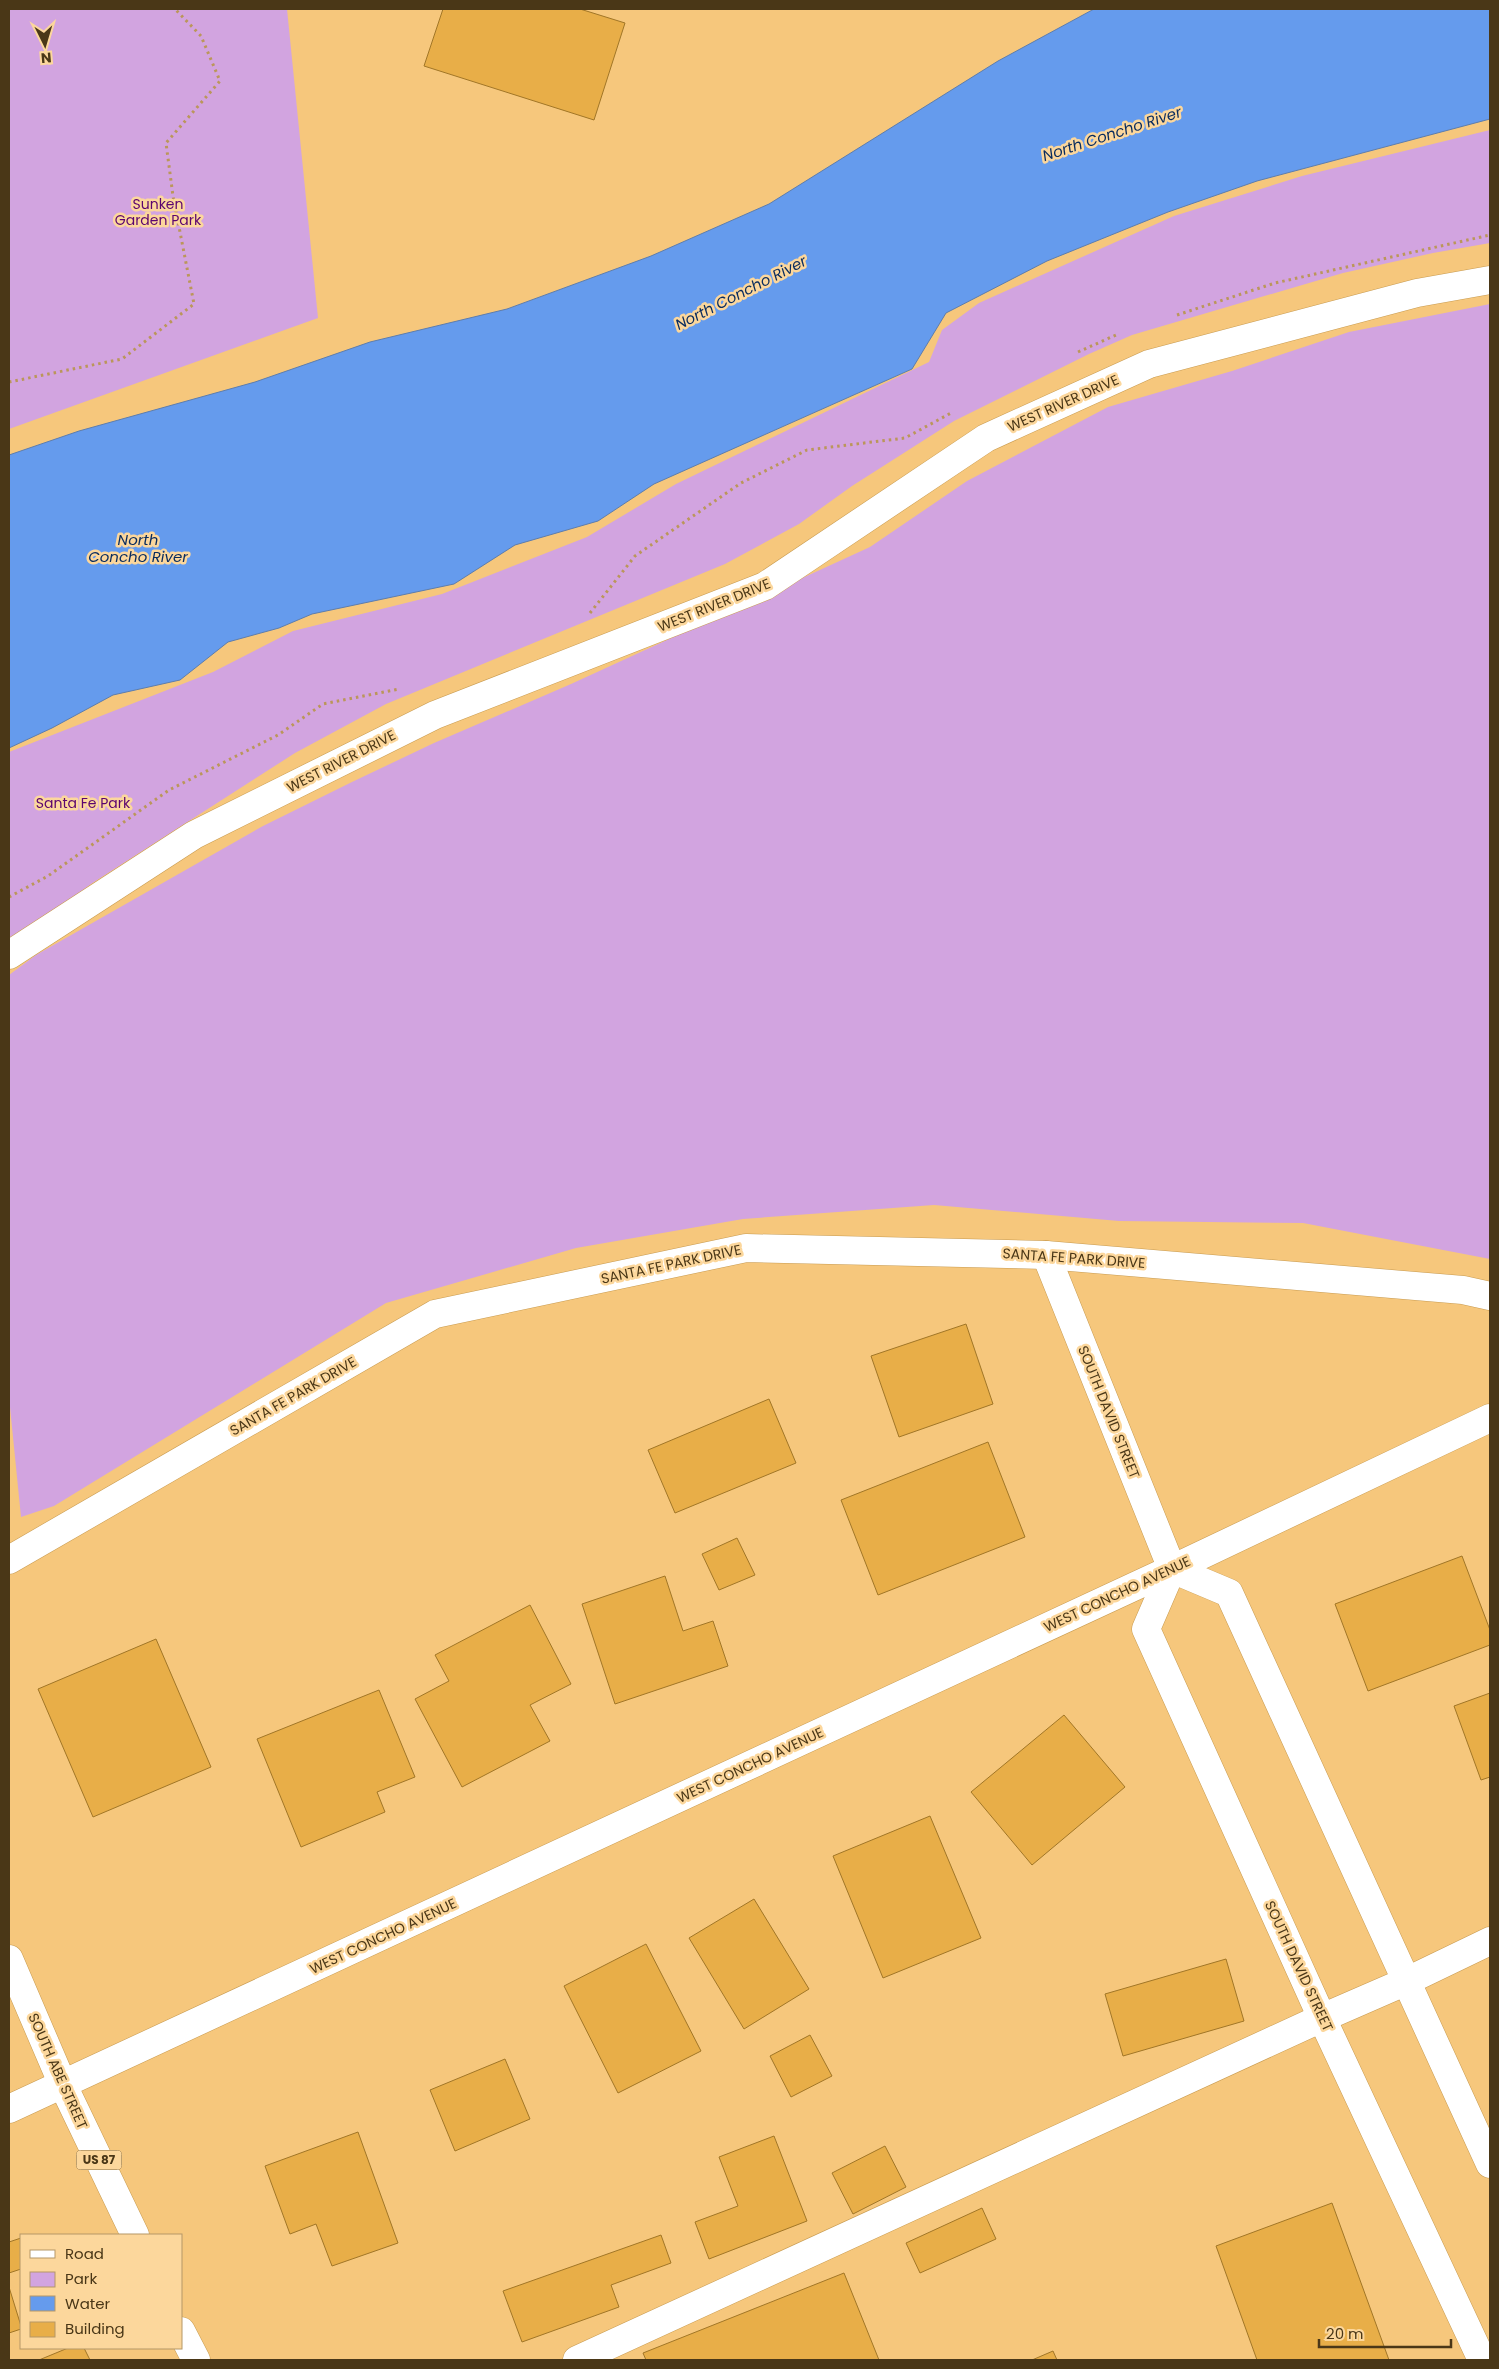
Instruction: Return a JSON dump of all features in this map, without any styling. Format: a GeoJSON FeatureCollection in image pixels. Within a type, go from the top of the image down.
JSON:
{"type":"FeatureCollection","features":[{"type":"Feature","properties":{"kind":"street","name":"WEST RIVER DRIVE"},"geometry":{"type":"LineString","coordinates":[[9,956],[194,836],[435,714],[765,586],[986,438],[1004,429],[1149,364],[1417,293],[1490,280]]}},
{"type":"Feature","properties":{"kind":"street","name":"SANTA FE PARK DRIVE"},"geometry":{"type":"LineString","coordinates":[[9,1560],[435,1314],[746,1248],[1046,1254],[1463,1290],[1490,1296]]}},
{"type":"Feature","properties":{"kind":"street","name":"SOUTH DAVID STREET"},"geometry":{"type":"LineString","coordinates":[[1046,1254],[1172,1569],[1146,1629],[1322,2018],[1482,2360]]}},
{"type":"Feature","properties":{"kind":"street","name":"WEST CONCHO AVENUE"},"geometry":{"type":"LineString","coordinates":[[9,2109],[1172,1569],[1490,1418]]}},
{"type":"Feature","properties":{"kind":"street"},"geometry":{"type":"LineString","coordinates":[[1172,1569],[1230,1593],[1490,2164]]}},
{"type":"Feature","properties":{"kind":"street"},"geometry":{"type":"LineString","coordinates":[[577,2360],[1322,2018],[1408,1981],[1490,1941]]}},
{"type":"Feature","properties":{"kind":"street","name":"SOUTH ABE STREET"},"geometry":{"type":"LineString","coordinates":[[9,1959],[63,2085],[135,2234]]}},
{"type":"Feature","properties":{"kind":"street"},"geometry":{"type":"LineString","coordinates":[[182,2333],[196,2360]]}},
{"type":"Feature","properties":{"kind":"path"},"geometry":{"type":"LineString","coordinates":[[9,382],[122,358],[194,304],[173,196],[166,143],[220,81],[201,36],[175,9]]}},
{"type":"Feature","properties":{"kind":"path"},"geometry":{"type":"LineString","coordinates":[[1176,316],[1275,283],[1490,235]]}},
{"type":"Feature","properties":{"kind":"path"},"geometry":{"type":"LineString","coordinates":[[1076,353],[1121,333]]}},
{"type":"Feature","properties":{"kind":"path"},"geometry":{"type":"LineString","coordinates":[[589,614],[635,556],[741,484],[807,450],[905,438],[953,412]]}},
{"type":"Feature","properties":{"kind":"path"},"geometry":{"type":"LineString","coordinates":[[9,897],[48,876],[169,790],[278,735],[323,704],[400,689]]}},
{"type":"Feature","properties":{"kind":"green space","name":"Sunken Garden Park"},"geometry":{"type":"Polygon","coordinates":[[[9,9],[287,9],[318,318],[9,429],[9,9]]]}},
{"type":"Feature","properties":{"kind":"green space","name":"Santa Fe Park"},"geometry":{"type":"Polygon","coordinates":[[[1490,130],[1490,243],[1433,253],[1343,273],[1132,335],[1089,354],[954,421],[852,486],[799,524],[725,564],[386,704],[295,753],[91,884],[37,925],[9,940],[9,752],[213,672],[293,631],[442,594],[587,537],[676,484],[929,362],[942,330],[979,303],[1174,216],[1302,176],[1490,130]]]}},
{"type":"Feature","properties":{"kind":"green space"},"geometry":{"type":"Polygon","coordinates":[[[1490,304],[1490,1259],[1303,1223],[1119,1221],[934,1205],[743,1219],[576,1248],[386,1303],[54,1506],[21,1517],[9,1397],[9,975],[36,955],[263,826],[434,743],[571,684],[870,547],[967,481],[1108,407],[1232,371],[1349,332],[1490,304]]]}},
{"type":"Feature","properties":{"kind":"water","name":"North Concho River"},"geometry":{"type":"Polygon","coordinates":[[[1094,9],[1490,9],[1490,119],[1257,181],[1168,212],[1047,261],[946,313],[912,369],[654,484],[598,521],[515,545],[454,584],[312,614],[279,628],[228,642],[180,680],[113,695],[52,728],[9,748],[9,455],[79,431],[255,382],[370,342],[507,309],[651,256],[769,204],[998,61],[1094,9]]]}},
{"type":"Feature","properties":{"kind":"building"},"geometry":{"type":"Polygon","coordinates":[[[443,9],[580,9],[625,23],[594,120],[424,66],[443,9]]]}},
{"type":"Feature","properties":{"kind":"building"},"geometry":{"type":"Polygon","coordinates":[[[966,1324],[993,1404],[899,1437],[871,1356],[966,1324]]]}},
{"type":"Feature","properties":{"kind":"building"},"geometry":{"type":"Polygon","coordinates":[[[769,1399],[796,1463],[675,1513],[648,1450],[769,1399]]]}},
{"type":"Feature","properties":{"kind":"building"},"geometry":{"type":"Polygon","coordinates":[[[988,1442],[1025,1537],[878,1595],[841,1500],[988,1442]]]}},
{"type":"Feature","properties":{"kind":"building"},"geometry":{"type":"Polygon","coordinates":[[[737,1538],[755,1575],[719,1590],[702,1554],[737,1538]]]}},
{"type":"Feature","properties":{"kind":"building"},"geometry":{"type":"Polygon","coordinates":[[[1462,1556],[1490,1630],[1490,1645],[1368,1691],[1335,1604],[1462,1556]]]}},
{"type":"Feature","properties":{"kind":"building"},"geometry":{"type":"Polygon","coordinates":[[[665,1576],[683,1631],[713,1621],[728,1666],[615,1704],[582,1604],[665,1576]]]}},
{"type":"Feature","properties":{"kind":"building"},"geometry":{"type":"Polygon","coordinates":[[[530,1605],[571,1684],[530,1705],[550,1741],[462,1787],[415,1699],[449,1681],[435,1655],[530,1605]]]}},
{"type":"Feature","properties":{"kind":"building"},"geometry":{"type":"Polygon","coordinates":[[[156,1639],[211,1767],[93,1817],[38,1689],[156,1639]]]}},
{"type":"Feature","properties":{"kind":"building"},"geometry":{"type":"Polygon","coordinates":[[[379,1690],[415,1777],[377,1792],[385,1812],[301,1847],[257,1739],[379,1690]]]}},
{"type":"Feature","properties":{"kind":"building"},"geometry":{"type":"Polygon","coordinates":[[[1490,1693],[1490,1777],[1481,1780],[1454,1706],[1490,1693]]]}},
{"type":"Feature","properties":{"kind":"building"},"geometry":{"type":"Polygon","coordinates":[[[1064,1715],[1125,1787],[1032,1865],[971,1792],[1064,1715]]]}},
{"type":"Feature","properties":{"kind":"building"},"geometry":{"type":"Polygon","coordinates":[[[930,1816],[981,1938],[883,1978],[833,1856],[930,1816]]]}},
{"type":"Feature","properties":{"kind":"building"},"geometry":{"type":"Polygon","coordinates":[[[754,1899],[809,1989],[744,2029],[689,1938],[754,1899]]]}},
{"type":"Feature","properties":{"kind":"building"},"geometry":{"type":"Polygon","coordinates":[[[646,1944],[701,2051],[618,2093],[564,1986],[646,1944]]]}},
{"type":"Feature","properties":{"kind":"building"},"geometry":{"type":"Polygon","coordinates":[[[1226,1959],[1244,2021],[1123,2056],[1105,1994],[1226,1959]]]}},
{"type":"Feature","properties":{"kind":"building"},"geometry":{"type":"Polygon","coordinates":[[[810,2035],[832,2076],[791,2097],[770,2056],[810,2035]]]}},
{"type":"Feature","properties":{"kind":"building"},"geometry":{"type":"Polygon","coordinates":[[[505,2059],[530,2119],[455,2151],[430,2090],[505,2059]]]}},
{"type":"Feature","properties":{"kind":"building"},"geometry":{"type":"Polygon","coordinates":[[[358,2132],[398,2243],[332,2266],[316,2224],[290,2234],[265,2166],[358,2132]]]}},
{"type":"Feature","properties":{"kind":"building"},"geometry":{"type":"Polygon","coordinates":[[[774,2136],[807,2221],[709,2259],[695,2222],[738,2206],[719,2157],[774,2136]]]}},
{"type":"Feature","properties":{"kind":"building"},"geometry":{"type":"Polygon","coordinates":[[[885,2146],[906,2187],[853,2214],[832,2173],[885,2146]]]}},
{"type":"Feature","properties":{"kind":"building"},"geometry":{"type":"Polygon","coordinates":[[[1332,2203],[1389,2360],[1257,2360],[1216,2246],[1332,2203]]]}},
{"type":"Feature","properties":{"kind":"building"},"geometry":{"type":"Polygon","coordinates":[[[982,2208],[996,2239],[920,2273],[906,2243],[982,2208]]]}},
{"type":"Feature","properties":{"kind":"building"},"geometry":{"type":"Polygon","coordinates":[[[661,2235],[671,2263],[611,2285],[619,2307],[522,2342],[503,2291],[661,2235]]]}},
{"type":"Feature","properties":{"kind":"building"},"geometry":{"type":"Polygon","coordinates":[[[20,2238],[20,2269],[9,2273],[9,2242],[20,2238]]]}},
{"type":"Feature","properties":{"kind":"building"},"geometry":{"type":"Polygon","coordinates":[[[844,2273],[879,2360],[646,2360],[643,2353],[844,2273]]]}},
{"type":"Feature","properties":{"kind":"building"},"geometry":{"type":"Polygon","coordinates":[[[9,2287],[20,2323],[20,2329],[9,2333],[9,2287]]]}},
{"type":"Feature","properties":{"kind":"building"},"geometry":{"type":"Polygon","coordinates":[[[66,2349],[84,2349],[90,2360],[39,2360],[66,2349]]]}},
{"type":"Feature","properties":{"kind":"building"},"geometry":{"type":"Polygon","coordinates":[[[1053,2351],[1057,2360],[1032,2360],[1053,2351]]]}}]}
